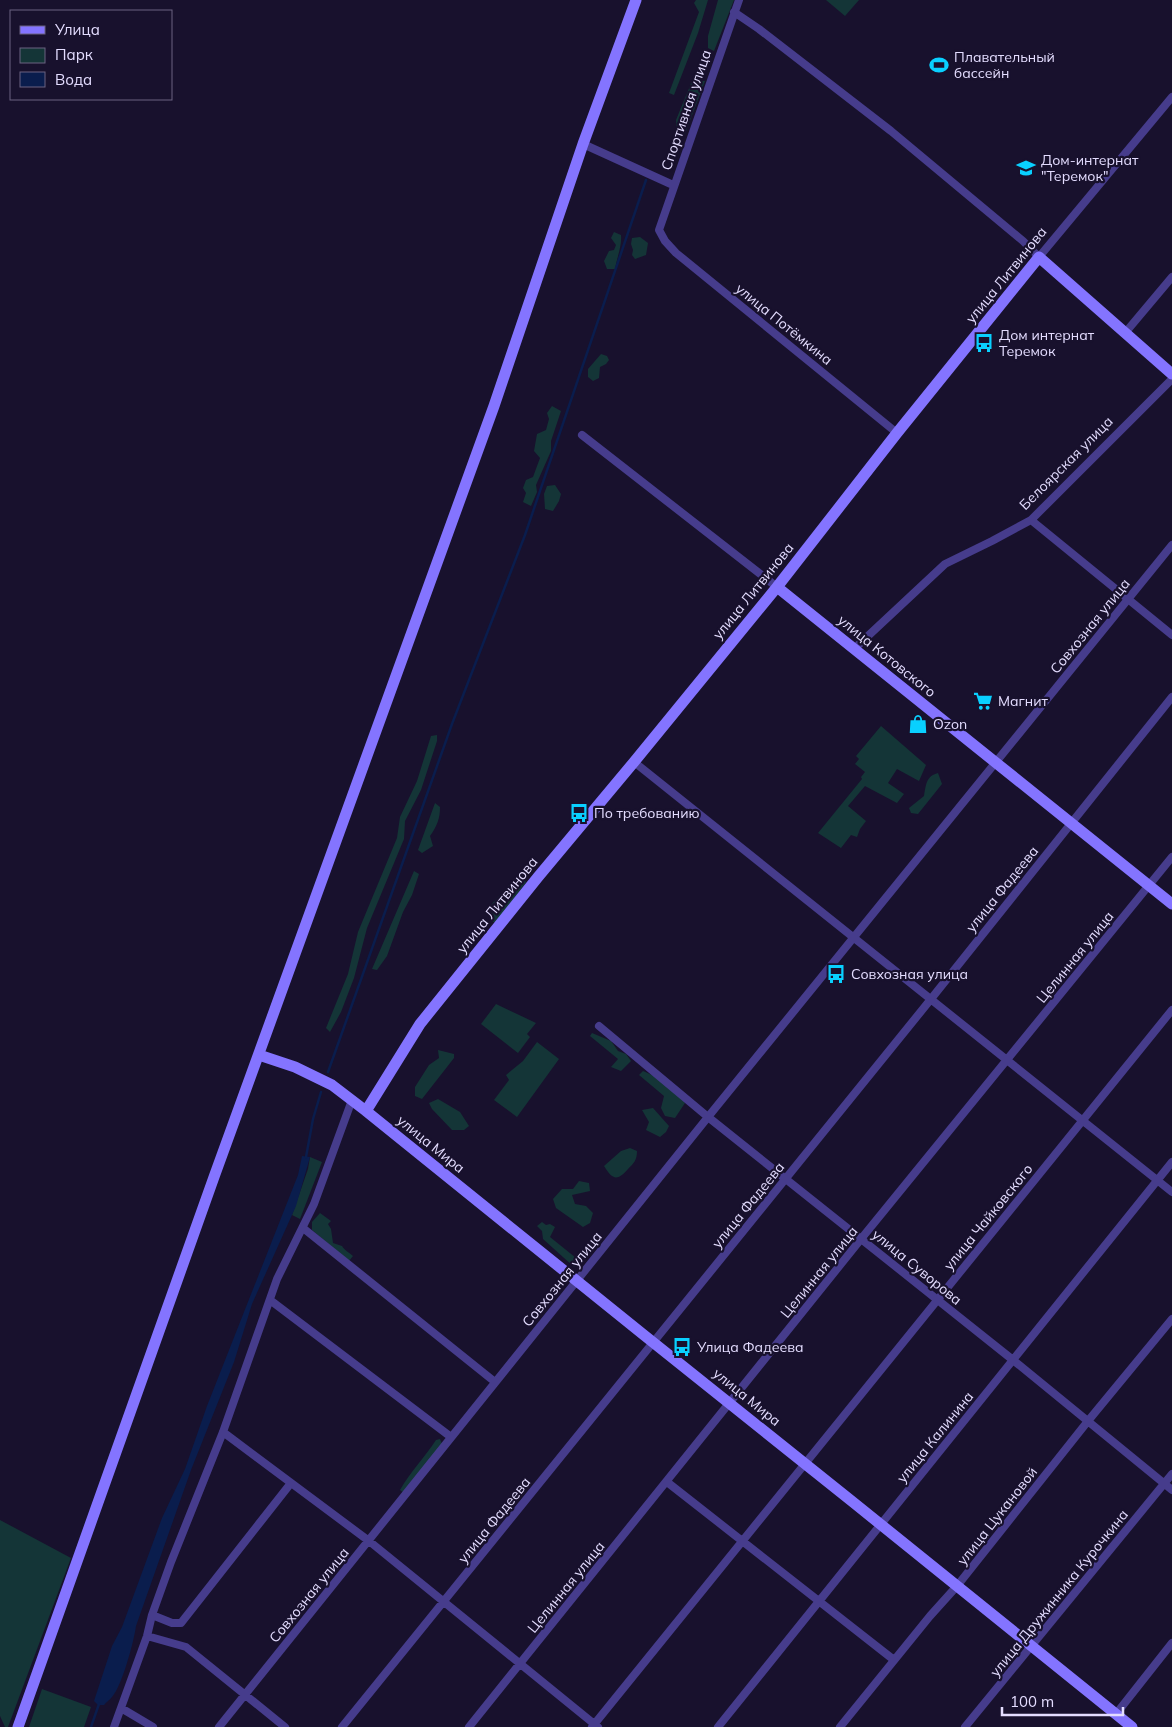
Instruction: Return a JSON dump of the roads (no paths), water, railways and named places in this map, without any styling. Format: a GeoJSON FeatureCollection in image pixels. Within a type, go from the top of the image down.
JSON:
{"type":"FeatureCollection","features":[{"type":"Feature","properties":{"kind":"main road"},"geometry":{"type":"LineString","coordinates":[[18,1727],[494,406],[583,144],[636,0]]}},
{"type":"Feature","properties":{"kind":"main road"},"geometry":{"type":"LineString","coordinates":[[1039,257],[1172,374]]}},
{"type":"Feature","properties":{"kind":"main road","name":"улица Литвинова"},"geometry":{"type":"LineString","coordinates":[[366,1110],[420,1024],[538,877],[777,587],[1039,257]]}},
{"type":"Feature","properties":{"kind":"main road","name":"улица Котовского"},"geometry":{"type":"LineString","coordinates":[[777,587],[1172,904]]}},
{"type":"Feature","properties":{"kind":"main road","name":"улица Мира"},"geometry":{"type":"LineString","coordinates":[[259,1055],[295,1067],[332,1085],[366,1110],[576,1282],[806,1463],[1132,1727]]}},
{"type":"Feature","properties":{"kind":"street","name":"Спортивная улица"},"geometry":{"type":"LineString","coordinates":[[659,230],[673,185],[739,0]]}},
{"type":"Feature","properties":{"kind":"street"},"geometry":{"type":"LineString","coordinates":[[734,12],[759,28],[891,130],[1023,241],[1039,257]]}},
{"type":"Feature","properties":{"kind":"street","name":"улица Литвинова"},"geometry":{"type":"LineString","coordinates":[[1039,257],[1172,97]]}},
{"type":"Feature","properties":{"kind":"street"},"geometry":{"type":"LineString","coordinates":[[583,144],[673,185]]}},
{"type":"Feature","properties":{"kind":"street","name":"улица Потёмкина"},"geometry":{"type":"LineString","coordinates":[[659,230],[676,252],[898,433]]}},
{"type":"Feature","properties":{"kind":"street"},"geometry":{"type":"LineString","coordinates":[[1125,332],[1172,277]]}},
{"type":"Feature","properties":{"kind":"street","name":"Белоярская улица"},"geometry":{"type":"LineString","coordinates":[[854,649],[945,564],[1031,520],[1172,378]]}},
{"type":"Feature","properties":{"kind":"street","name":"улица Котовского"},"geometry":{"type":"LineString","coordinates":[[582,435],[777,587]]}},
{"type":"Feature","properties":{"kind":"street"},"geometry":{"type":"LineString","coordinates":[[1031,520],[1172,635]]}},
{"type":"Feature","properties":{"kind":"street","name":"Совхозная улица"},"geometry":{"type":"LineString","coordinates":[[219,1727],[853,937],[1172,545]]}},
{"type":"Feature","properties":{"kind":"street","name":"улица Фадеева"},"geometry":{"type":"LineString","coordinates":[[342,1727],[931,999],[1172,697]]}},
{"type":"Feature","properties":{"kind":"street"},"geometry":{"type":"LineString","coordinates":[[634,762],[1172,1192]]}},
{"type":"Feature","properties":{"kind":"street","name":"Целинная улица"},"geometry":{"type":"LineString","coordinates":[[469,1727],[1172,857]]}},
{"type":"Feature","properties":{"kind":"street","name":"улица Чайковского"},"geometry":{"type":"LineString","coordinates":[[595,1726],[937,1299],[1172,1010]]}},
{"type":"Feature","properties":{"kind":"street","name":"улица Суворова"},"geometry":{"type":"LineString","coordinates":[[599,1026],[708,1117],[1013,1360],[1172,1490]]}},
{"type":"Feature","properties":{"kind":"street"},"geometry":{"type":"LineString","coordinates":[[114,1727],[171,1562],[223,1432],[277,1278],[314,1204],[352,1100]]}},
{"type":"Feature","properties":{"kind":"street","name":"улица Калинина"},"geometry":{"type":"LineString","coordinates":[[718,1727],[1172,1162]]}},
{"type":"Feature","properties":{"kind":"street"},"geometry":{"type":"LineString","coordinates":[[303,1228],[495,1382]]}},
{"type":"Feature","properties":{"kind":"street"},"geometry":{"type":"LineString","coordinates":[[270,1300],[452,1437]]}},
{"type":"Feature","properties":{"kind":"street","name":"улица Цукановой"},"geometry":{"type":"LineString","coordinates":[[840,1727],[930,1616],[957,1586],[1172,1318]]}},
{"type":"Feature","properties":{"kind":"street"},"geometry":{"type":"LineString","coordinates":[[223,1432],[369,1541],[521,1663],[595,1726]]}},
{"type":"Feature","properties":{"kind":"street","name":"улица Дружинника Курочкина"},"geometry":{"type":"LineString","coordinates":[[965,1727],[1172,1474]]}},
{"type":"Feature","properties":{"kind":"street"},"geometry":{"type":"LineString","coordinates":[[667,1482],[894,1660]]}},
{"type":"Feature","properties":{"kind":"street"},"geometry":{"type":"LineString","coordinates":[[152,1615],[172,1623],[181,1623],[291,1483]]}},
{"type":"Feature","properties":{"kind":"street"},"geometry":{"type":"LineString","coordinates":[[147,1636],[186,1647],[285,1727]]}},
{"type":"Feature","properties":{"kind":"street"},"geometry":{"type":"LineString","coordinates":[[1116,1714],[1172,1643]]}},
{"type":"Feature","properties":{"kind":"street"},"geometry":{"type":"LineString","coordinates":[[121,1708],[153,1727]]}},
{"type":"Feature","properties":{"kind":"water"},"geometry":{"type":"Polygon","coordinates":[[[302,1156],[310,1157],[296,1206],[252,1304],[234,1362],[191,1470],[136,1626],[120,1683],[111,1698],[104,1705],[98,1705],[94,1701],[112,1646],[122,1627],[162,1518],[185,1469],[207,1406],[298,1175],[302,1156]]]}},
{"type":"Feature","properties":{"kind":"waterway"},"geometry":{"type":"LineString","coordinates":[[328,1072],[452,724],[525,535],[646,180]]}},
{"type":"Feature","properties":{"kind":"waterway"},"geometry":{"type":"LineString","coordinates":[[306,1157],[313,1119],[321,1092]]}},
{"type":"Feature","properties":{"kind":"waterway"},"geometry":{"type":"LineString","coordinates":[[91,1727],[99,1704]]}},
{"type":"Feature","properties":{"kind":"place","name":"Плавательный бассейн"},"geometry":{"type":"Point","coordinates":[939,65]}},
{"type":"Feature","properties":{"kind":"place","name":"Дом-интернат \"Теремок\""},"geometry":{"type":"Point","coordinates":[1026,168]}},
{"type":"Feature","properties":{"kind":"place","name":"Дом интернат Теремок"},"geometry":{"type":"Point","coordinates":[984,343]}},
{"type":"Feature","properties":{"kind":"place","name":"Магнит"},"geometry":{"type":"Point","coordinates":[983,701]}},
{"type":"Feature","properties":{"kind":"place","name":"Ozon"},"geometry":{"type":"Point","coordinates":[918,724]}},
{"type":"Feature","properties":{"kind":"place","name":"По требованию"},"geometry":{"type":"Point","coordinates":[579,813]}},
{"type":"Feature","properties":{"kind":"place","name":"Совхозная улица"},"geometry":{"type":"Point","coordinates":[836,974]}},
{"type":"Feature","properties":{"kind":"place","name":"Улица Фадеева"},"geometry":{"type":"Point","coordinates":[682,1347]}}]}
